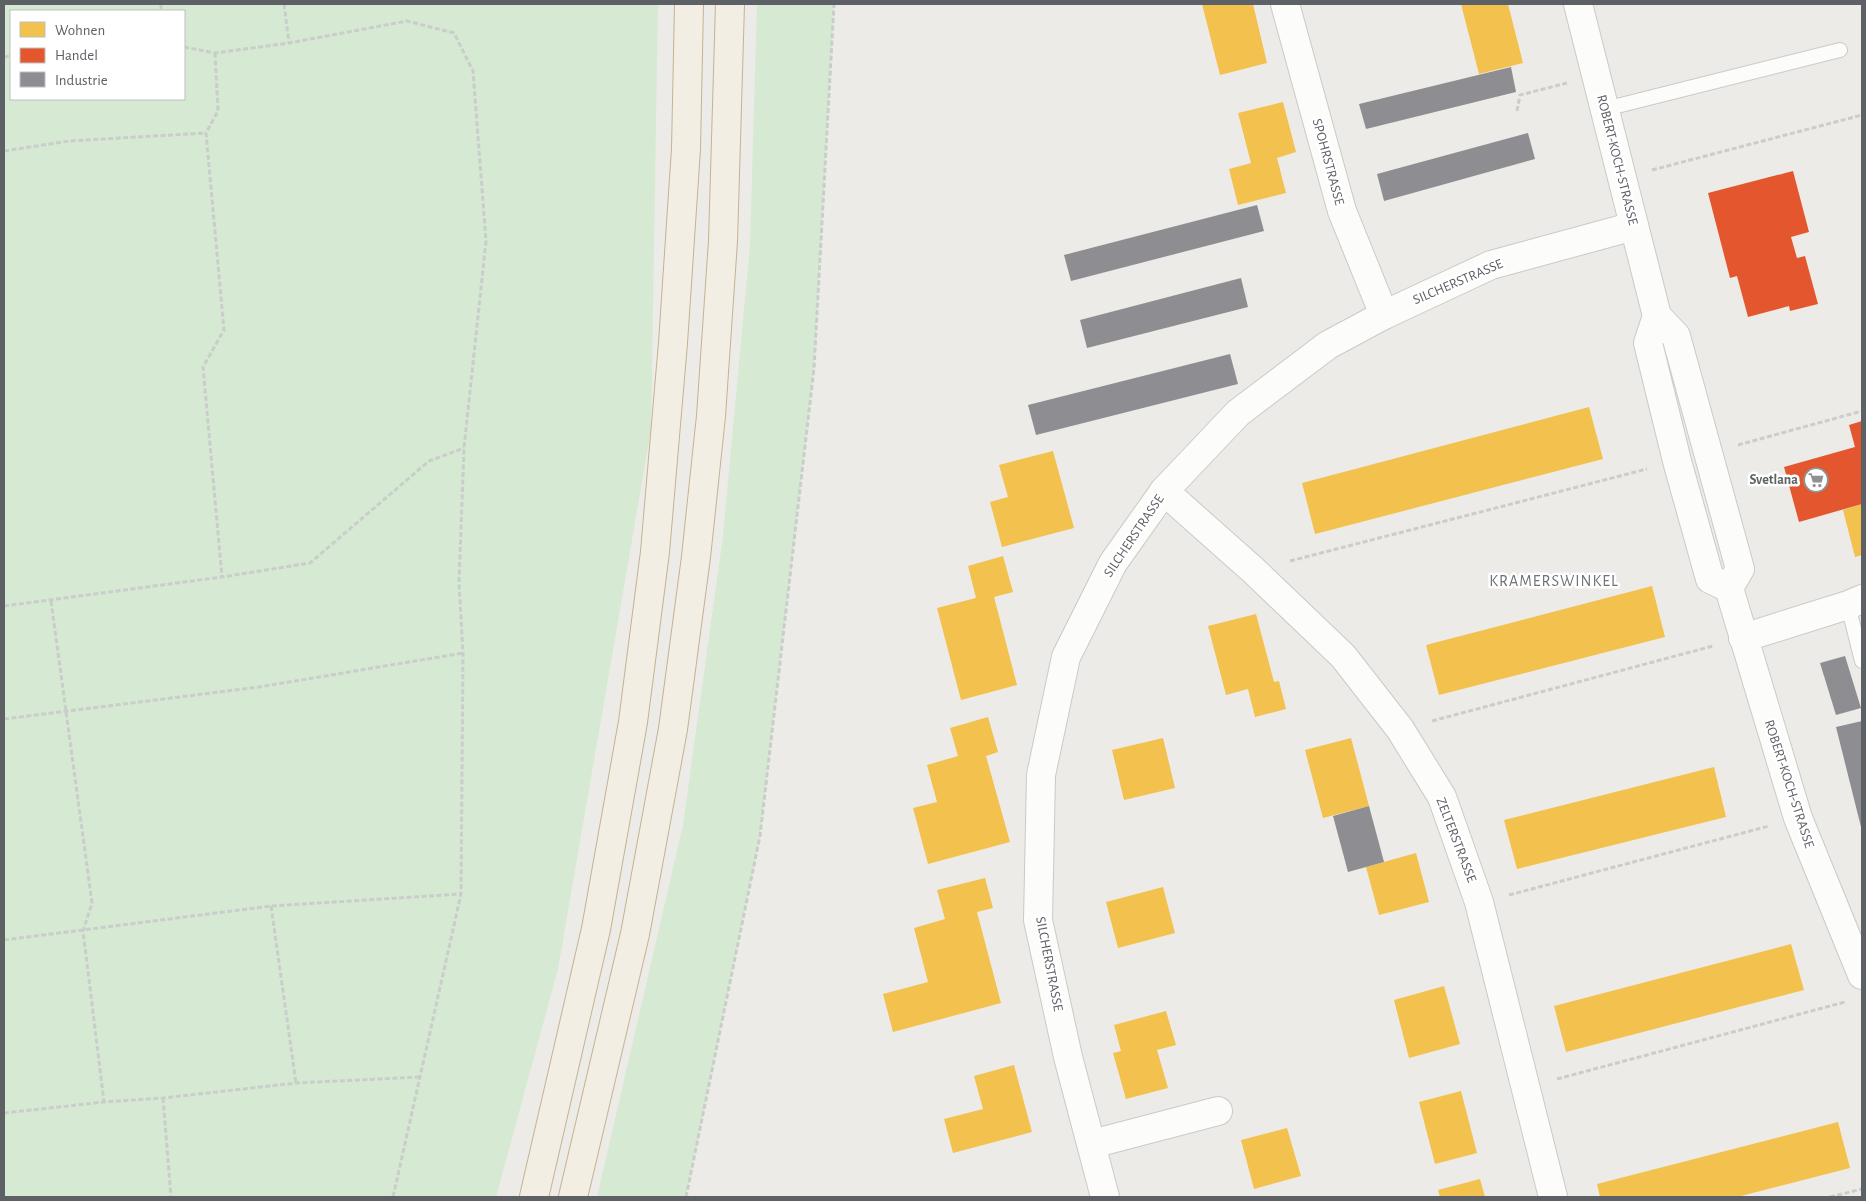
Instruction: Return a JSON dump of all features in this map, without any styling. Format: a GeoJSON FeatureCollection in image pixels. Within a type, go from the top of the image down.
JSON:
{"type":"FeatureCollection","features":[{"type":"Feature","properties":{"kind":"highway"},"geometry":{"type":"LineString","coordinates":[[534,1197],[598,919],[633,722],[655,552],[673,343],[686,149],[690,4]]}},
{"type":"Feature","properties":{"kind":"highway"},"geometry":{"type":"LineString","coordinates":[[574,1197],[635,934],[675,719],[711,416],[723,241],[730,4]]}},
{"type":"Feature","properties":{"kind":"street","name":"SPOHRSTRASSE"},"geometry":{"type":"LineString","coordinates":[[1285,4],[1342,211],[1384,315]]}},
{"type":"Feature","properties":{"kind":"street","name":"ROBERT-KOCH-STRASSE"},"geometry":{"type":"LineString","coordinates":[[1578,4],[1657,316],[1676,336],[1740,569],[1729,588],[1743,638],[1798,818],[1862,975]]}},
{"type":"Feature","properties":{"kind":"street","name":"SILCHERSTRASSE"},"geometry":{"type":"LineString","coordinates":[[1105,1197],[1068,1057],[1038,920],[1041,775],[1066,657],[1113,563],[1164,491],[1238,413],[1328,345],[1384,315],[1491,265],[1634,226]]}},
{"type":"Feature","properties":{"kind":"street"},"geometry":{"type":"LineString","coordinates":[[1657,316],[1648,343],[1677,461],[1710,579],[1729,588]]}},
{"type":"Feature","properties":{"kind":"street","name":"ZELTERSTRASSE"},"geometry":{"type":"LineString","coordinates":[[1164,491],[1253,570],[1343,656],[1400,729],[1442,797],[1479,902],[1553,1197]]}},
{"type":"Feature","properties":{"kind":"street"},"geometry":{"type":"LineString","coordinates":[[1743,638],[1855,602]]}},
{"type":"Feature","properties":{"kind":"street"},"geometry":{"type":"LineString","coordinates":[[1092,1144],[1218,1111]]}},
{"type":"Feature","properties":{"kind":"lane"},"geometry":{"type":"LineString","coordinates":[[1604,109],[1840,50]]}},
{"type":"Feature","properties":{"kind":"lane"},"geometry":{"type":"LineString","coordinates":[[1855,602],[1862,661]]}},
{"type":"Feature","properties":{"kind":"path"},"geometry":{"type":"LineString","coordinates":[[284,4],[289,43]]}},
{"type":"Feature","properties":{"kind":"path"},"geometry":{"type":"LineString","coordinates":[[686,1197],[760,836],[814,368],[834,4]]}},
{"type":"Feature","properties":{"kind":"path"},"geometry":{"type":"LineString","coordinates":[[185,47],[215,53],[289,43],[407,21],[454,33],[473,71],[486,241],[464,448],[459,583],[463,653],[461,894],[393,1197]]}},
{"type":"Feature","properties":{"kind":"path"},"geometry":{"type":"LineString","coordinates":[[215,53],[218,111],[206,133],[224,330],[203,367],[222,577]]}},
{"type":"Feature","properties":{"kind":"path"},"geometry":{"type":"LineString","coordinates":[[1517,111],[1520,95],[1596,76]]}},
{"type":"Feature","properties":{"kind":"path"},"geometry":{"type":"LineString","coordinates":[[1622,178],[1862,115]]}},
{"type":"Feature","properties":{"kind":"path"},"geometry":{"type":"LineString","coordinates":[[4,151],[69,140],[206,133]]}},
{"type":"Feature","properties":{"kind":"path"},"geometry":{"type":"LineString","coordinates":[[1708,453],[1862,411]]}},
{"type":"Feature","properties":{"kind":"path"},"geometry":{"type":"LineString","coordinates":[[4,606],[222,577],[310,563],[429,461],[464,448]]}},
{"type":"Feature","properties":{"kind":"path"},"geometry":{"type":"LineString","coordinates":[[1253,570],[1677,461]]}},
{"type":"Feature","properties":{"kind":"path"},"geometry":{"type":"LineString","coordinates":[[51,601],[92,903],[83,931],[104,1102]]}},
{"type":"Feature","properties":{"kind":"path"},"geometry":{"type":"LineString","coordinates":[[1400,729],[1743,638]]}},
{"type":"Feature","properties":{"kind":"path"},"geometry":{"type":"LineString","coordinates":[[4,719],[258,687],[463,653]]}},
{"type":"Feature","properties":{"kind":"path"},"geometry":{"type":"LineString","coordinates":[[1479,902],[1798,818]]}},
{"type":"Feature","properties":{"kind":"path"},"geometry":{"type":"LineString","coordinates":[[4,940],[271,906],[461,894]]}},
{"type":"Feature","properties":{"kind":"path"},"geometry":{"type":"LineString","coordinates":[[271,906],[296,1083]]}},
{"type":"Feature","properties":{"kind":"path"},"geometry":{"type":"LineString","coordinates":[[1525,1087],[1853,1000]]}},
{"type":"Feature","properties":{"kind":"path"},"geometry":{"type":"LineString","coordinates":[[4,1113],[296,1083],[420,1077]]}},
{"type":"Feature","properties":{"kind":"path"},"geometry":{"type":"LineString","coordinates":[[163,1098],[171,1197]]}},
{"type":"Feature","properties":{"kind":"path"},"geometry":{"type":"LineString","coordinates":[[1830,1197],[1862,1189]]}},
{"type":"Feature","properties":{"kind":"green space"},"geometry":{"type":"Polygon","coordinates":[[[4,4],[658,4],[651,430],[558,969],[496,1197],[4,1197],[4,4]]]}},
{"type":"Feature","properties":{"kind":"green space"},"geometry":{"type":"Polygon","coordinates":[[[757,4],[834,4],[814,368],[760,836],[686,1197],[597,1197],[683,825],[723,536],[750,245],[757,4]]]}},
{"type":"Feature","properties":{"kind":"building: Wohnen"},"geometry":{"type":"Polygon","coordinates":[[[1202,4],[1253,4],[1267,63],[1220,75],[1202,4]]]}},
{"type":"Feature","properties":{"kind":"building: Wohnen"},"geometry":{"type":"Polygon","coordinates":[[[1461,4],[1508,4],[1523,63],[1479,74],[1461,4]]]}},
{"type":"Feature","properties":{"kind":"building: Wohnen"},"geometry":{"type":"Polygon","coordinates":[[[1283,102],[1296,152],[1277,158],[1286,193],[1238,205],[1229,169],[1251,163],[1238,113],[1283,102]]]}},
{"type":"Feature","properties":{"kind":"building: Wohnen"},"geometry":{"type":"Polygon","coordinates":[[[1589,407],[1603,459],[1315,534],[1302,483],[1589,407]]]}},
{"type":"Feature","properties":{"kind":"building: Wohnen"},"geometry":{"type":"Polygon","coordinates":[[[1053,451],[1074,528],[1002,547],[990,502],[1008,497],[999,465],[1053,451]]]}},
{"type":"Feature","properties":{"kind":"building: Wohnen"},"geometry":{"type":"Polygon","coordinates":[[[1862,504],[1862,555],[1855,557],[1843,510],[1862,504]]]}},
{"type":"Feature","properties":{"kind":"building: Wohnen"},"geometry":{"type":"Polygon","coordinates":[[[1003,556],[1013,592],[994,597],[1017,685],[961,700],[937,608],[976,598],[968,566],[1003,556]]]}},
{"type":"Feature","properties":{"kind":"building: Wohnen"},"geometry":{"type":"Polygon","coordinates":[[[1652,586],[1665,637],[1439,695],[1426,645],[1652,586]]]}},
{"type":"Feature","properties":{"kind":"building: Wohnen"},"geometry":{"type":"Polygon","coordinates":[[[1256,614],[1274,682],[1279,681],[1286,709],[1255,717],[1248,689],[1226,695],[1208,626],[1256,614]]]}},
{"type":"Feature","properties":{"kind":"building: Wohnen"},"geometry":{"type":"Polygon","coordinates":[[[988,717],[998,752],[986,756],[1010,842],[928,864],[913,808],[937,802],[927,765],[958,756],[950,728],[988,717]]]}},
{"type":"Feature","properties":{"kind":"building: Wohnen"},"geometry":{"type":"Polygon","coordinates":[[[1163,738],[1175,788],[1124,800],[1112,750],[1163,738]]]}},
{"type":"Feature","properties":{"kind":"building: Wohnen"},"geometry":{"type":"Polygon","coordinates":[[[1351,738],[1369,806],[1323,818],[1305,750],[1351,738]]]}},
{"type":"Feature","properties":{"kind":"building: Wohnen"},"geometry":{"type":"Polygon","coordinates":[[[1714,767],[1726,817],[1517,869],[1504,820],[1714,767]]]}},
{"type":"Feature","properties":{"kind":"building: Wohnen"},"geometry":{"type":"Polygon","coordinates":[[[1416,853],[1429,902],[1379,915],[1366,867],[1416,853]]]}},
{"type":"Feature","properties":{"kind":"building: Wohnen"},"geometry":{"type":"Polygon","coordinates":[[[985,878],[993,908],[977,912],[1001,1003],[893,1032],[883,994],[928,982],[914,928],[945,919],[937,890],[985,878]]]}},
{"type":"Feature","properties":{"kind":"building: Wohnen"},"geometry":{"type":"Polygon","coordinates":[[[1163,887],[1175,933],[1118,948],[1106,902],[1163,887]]]}},
{"type":"Feature","properties":{"kind":"building: Wohnen"},"geometry":{"type":"Polygon","coordinates":[[[1791,944],[1804,990],[1566,1052],[1554,1006],[1791,944]]]}},
{"type":"Feature","properties":{"kind":"building: Wohnen"},"geometry":{"type":"Polygon","coordinates":[[[1444,986],[1460,1044],[1409,1058],[1394,1000],[1444,986]]]}},
{"type":"Feature","properties":{"kind":"building: Wohnen"},"geometry":{"type":"Polygon","coordinates":[[[1166,1011],[1176,1045],[1157,1050],[1168,1088],[1126,1099],[1113,1053],[1121,1051],[1114,1025],[1166,1011]]]}},
{"type":"Feature","properties":{"kind":"building: Wohnen"},"geometry":{"type":"Polygon","coordinates":[[[1014,1065],[1032,1132],[953,1153],[944,1119],[983,1109],[974,1076],[1014,1065]]]}},
{"type":"Feature","properties":{"kind":"building: Wohnen"},"geometry":{"type":"Polygon","coordinates":[[[1461,1091],[1477,1153],[1435,1164],[1419,1102],[1461,1091]]]}},
{"type":"Feature","properties":{"kind":"building: Wohnen"},"geometry":{"type":"Polygon","coordinates":[[[1838,1122],[1850,1168],[1737,1197],[1600,1197],[1597,1184],[1838,1122]]]}},
{"type":"Feature","properties":{"kind":"building: Wohnen"},"geometry":{"type":"Polygon","coordinates":[[[1287,1128],[1301,1176],[1254,1189],[1241,1140],[1287,1128]]]}},
{"type":"Feature","properties":{"kind":"building: Wohnen"},"geometry":{"type":"Polygon","coordinates":[[[1480,1179],[1485,1197],[1440,1197],[1438,1190],[1480,1179]]]}},
{"type":"Feature","properties":{"kind":"building: Handel"},"geometry":{"type":"Polygon","coordinates":[[[1793,171],[1809,232],[1791,237],[1797,258],[1805,256],[1818,304],[1790,311],[1789,306],[1748,317],[1737,276],[1730,278],[1708,193],[1793,171]]]}},
{"type":"Feature","properties":{"kind":"building: Handel"},"geometry":{"type":"Polygon","coordinates":[[[1862,421],[1862,504],[1799,522],[1784,467],[1855,447],[1849,425],[1862,421]]]}},
{"type":"Feature","properties":{"kind":"building: Industrie"},"geometry":{"type":"Polygon","coordinates":[[[1511,67],[1516,92],[1366,129],[1359,104],[1511,67]]]}},
{"type":"Feature","properties":{"kind":"building: Industrie"},"geometry":{"type":"Polygon","coordinates":[[[1528,133],[1535,159],[1384,201],[1377,174],[1528,133]]]}},
{"type":"Feature","properties":{"kind":"building: Industrie"},"geometry":{"type":"Polygon","coordinates":[[[1257,205],[1264,231],[1071,281],[1064,255],[1257,205]]]}},
{"type":"Feature","properties":{"kind":"building: Industrie"},"geometry":{"type":"Polygon","coordinates":[[[1241,278],[1248,307],[1087,348],[1080,320],[1241,278]]]}},
{"type":"Feature","properties":{"kind":"building: Industrie"},"geometry":{"type":"Polygon","coordinates":[[[1230,354],[1238,384],[1036,435],[1028,405],[1230,354]]]}},
{"type":"Feature","properties":{"kind":"building: Industrie"},"geometry":{"type":"Polygon","coordinates":[[[1845,656],[1861,708],[1836,715],[1820,663],[1845,656]]]}},
{"type":"Feature","properties":{"kind":"building: Industrie"},"geometry":{"type":"Polygon","coordinates":[[[1862,721],[1862,831],[1836,727],[1862,721]]]}},
{"type":"Feature","properties":{"kind":"building: Industrie"},"geometry":{"type":"Polygon","coordinates":[[[1369,806],[1384,862],[1348,872],[1333,816],[1369,806]]]}},
{"type":"Feature","properties":{"kind":"place","name":"Svetlana"},"geometry":{"type":"Point","coordinates":[1816,480]}},
{"type":"Feature","properties":{"kind":"district","name":"KRAMERSWINKEL"},"geometry":{"type":"Point","coordinates":[1554,581]}}]}
